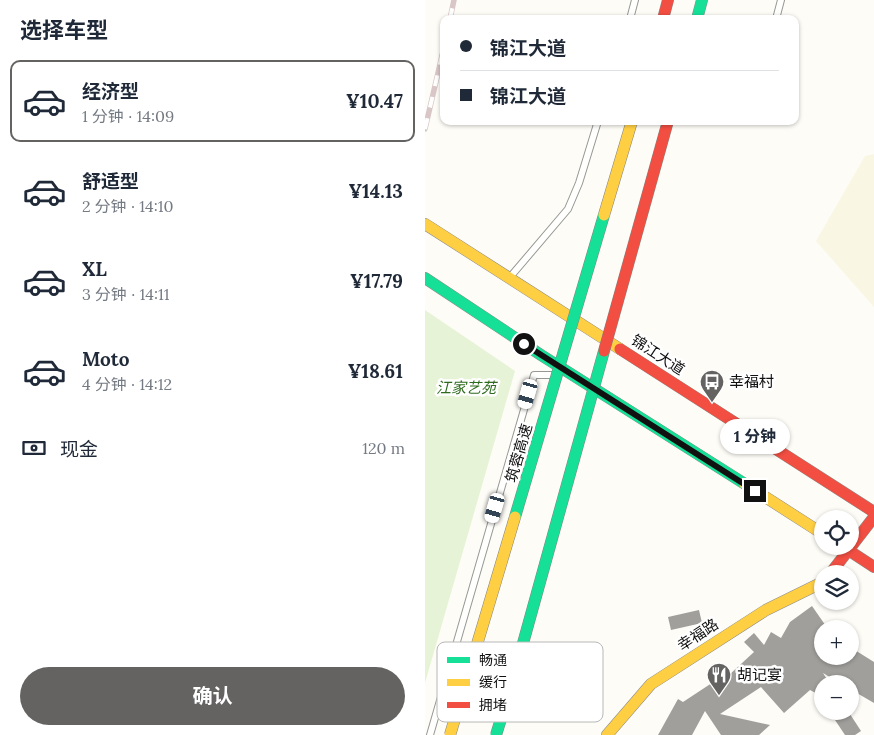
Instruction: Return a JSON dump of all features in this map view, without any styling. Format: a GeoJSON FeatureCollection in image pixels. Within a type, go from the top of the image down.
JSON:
{"type":"FeatureCollection","features":[{"type":"Feature","properties":{"kind":"main road"},"geometry":{"type":"LineString","coordinates":[[664,15],[668,0]]}},
{"type":"Feature","properties":{"kind":"main road"},"geometry":{"type":"LineString","coordinates":[[698,15],[702,0]]}},
{"type":"Feature","properties":{"kind":"main road","name":"筑蓉高速"},"geometry":{"type":"LineString","coordinates":[[478,642],[631,125]]}},
{"type":"Feature","properties":{"kind":"main road"},"geometry":{"type":"LineString","coordinates":[[523,642],[668,125]]}},
{"type":"Feature","properties":{"kind":"main road","name":"锦江大道"},"geometry":{"type":"LineString","coordinates":[[425,224],[874,512]]}},
{"type":"Feature","properties":{"kind":"main road"},"geometry":{"type":"LineString","coordinates":[[425,278],[571,374],[814,528]]}},
{"type":"Feature","properties":{"kind":"main road"},"geometry":{"type":"LineString","coordinates":[[859,533],[874,517]]}},
{"type":"Feature","properties":{"kind":"main road"},"geometry":{"type":"LineString","coordinates":[[856,555],[874,567]]}},
{"type":"Feature","properties":{"kind":"main road","name":"幸福路"},"geometry":{"type":"LineString","coordinates":[[607,735],[651,684],[766,610],[814,586]]}},
{"type":"Feature","properties":{"kind":"main road","name":"筑蓉高速"},"geometry":{"type":"LineString","coordinates":[[450,735],[454,722]]}},
{"type":"Feature","properties":{"kind":"main road"},"geometry":{"type":"LineString","coordinates":[[496,735],[500,722]]}},
{"type":"Feature","properties":{"kind":"lane"},"geometry":{"type":"LineString","coordinates":[[631,15],[635,0]]}},
{"type":"Feature","properties":{"kind":"lane"},"geometry":{"type":"LineString","coordinates":[[776,15],[781,0]]}},
{"type":"Feature","properties":{"kind":"lane"},"geometry":{"type":"LineString","coordinates":[[510,278],[568,209],[579,183],[597,125]]}},
{"type":"Feature","properties":{"kind":"lane"},"geometry":{"type":"LineString","coordinates":[[457,642],[534,375],[571,374]]}},
{"type":"Feature","properties":{"kind":"lane"},"geometry":{"type":"LineString","coordinates":[[430,735],[437,711]]}},
{"type":"Feature","properties":{"kind":"shaded area"},"geometry":{"type":"Polygon","coordinates":[[[874,154],[874,307],[816,241],[865,156],[874,154]]]}},
{"type":"Feature","properties":{"kind":"green space","name":"江家艺苑"},"geometry":{"type":"Polygon","coordinates":[[[425,310],[515,371],[425,683],[425,310]]]}},
{"type":"Feature","properties":{"kind":"building"},"geometry":{"type":"Polygon","coordinates":[[[812,606],[822,620],[814,620],[814,665],[859,665],[859,653],[874,662],[874,703],[859,694],[859,675],[826,675],[823,673],[824,675],[814,675],[814,692],[810,690],[784,713],[761,687],[720,714],[770,725],[759,735],[721,735],[705,711],[692,735],[658,735],[678,699],[683,702],[727,673],[729,675],[754,652],[744,642],[754,633],[764,645],[771,632],[781,638],[790,622],[812,606]]]}},
{"type":"Feature","properties":{"kind":"building"},"geometry":{"type":"Polygon","coordinates":[[[699,610],[702,623],[671,630],[668,617],[699,610]]]}},
{"type":"Feature","properties":{"kind":"building"},"geometry":{"type":"Polygon","coordinates":[[[835,720],[854,720],[861,731],[855,735],[845,735],[835,720]]]}},
{"type":"Feature","properties":{"kind":"railway"},"geometry":{"type":"LineString","coordinates":[[451,15],[454,0]]}},
{"type":"Feature","properties":{"kind":"railway"},"geometry":{"type":"LineString","coordinates":[[425,129],[440,64]]}},
{"type":"Feature","properties":{"kind":"traffic: fast"},"geometry":{"type":"LineString","coordinates":[[698,15],[702,0]]}},
{"type":"Feature","properties":{"kind":"traffic: fast"},"geometry":{"type":"LineString","coordinates":[[515,517],[604,215]]}},
{"type":"Feature","properties":{"kind":"traffic: fast"},"geometry":{"type":"LineString","coordinates":[[425,278],[541,355],[745,484]]}},
{"type":"Feature","properties":{"kind":"traffic: fast"},"geometry":{"type":"LineString","coordinates":[[523,642],[604,351]]}},
{"type":"Feature","properties":{"kind":"traffic: fast"},"geometry":{"type":"LineString","coordinates":[[496,735],[500,722]]}},
{"type":"Feature","properties":{"kind":"traffic: slow"},"geometry":{"type":"LineString","coordinates":[[604,215],[631,125]]}},
{"type":"Feature","properties":{"kind":"traffic: slow"},"geometry":{"type":"LineString","coordinates":[[425,224],[620,349]]}},
{"type":"Feature","properties":{"kind":"traffic: slow"},"geometry":{"type":"LineString","coordinates":[[745,484],[814,528]]}},
{"type":"Feature","properties":{"kind":"traffic: slow"},"geometry":{"type":"LineString","coordinates":[[478,642],[515,517]]}},
{"type":"Feature","properties":{"kind":"traffic: slow"},"geometry":{"type":"LineString","coordinates":[[607,735],[651,684],[766,610],[814,586]]}},
{"type":"Feature","properties":{"kind":"traffic: slow"},"geometry":{"type":"LineString","coordinates":[[450,735],[454,722]]}},
{"type":"Feature","properties":{"kind":"traffic: jam"},"geometry":{"type":"LineString","coordinates":[[664,15],[668,0]]}},
{"type":"Feature","properties":{"kind":"traffic: jam"},"geometry":{"type":"LineString","coordinates":[[604,351],[667,125]]}},
{"type":"Feature","properties":{"kind":"traffic: jam"},"geometry":{"type":"LineString","coordinates":[[620,349],[874,512]]}},
{"type":"Feature","properties":{"kind":"traffic: jam"},"geometry":{"type":"LineString","coordinates":[[837,565],[874,517]]}},
{"type":"Feature","properties":{"kind":"traffic: jam"},"geometry":{"type":"LineString","coordinates":[[856,555],[874,567]]}},
{"type":"Feature","properties":{"kind":"place","name":"幸福村"},"geometry":{"type":"Point","coordinates":[712,403]}},
{"type":"Feature","properties":{"kind":"place","name":"胡记宴"},"geometry":{"type":"Point","coordinates":[719,696]}},
{"type":"Feature","properties":{"kind":"route"},"geometry":{"type":"LineString","coordinates":[[524,344],[755,491]]}}]}
